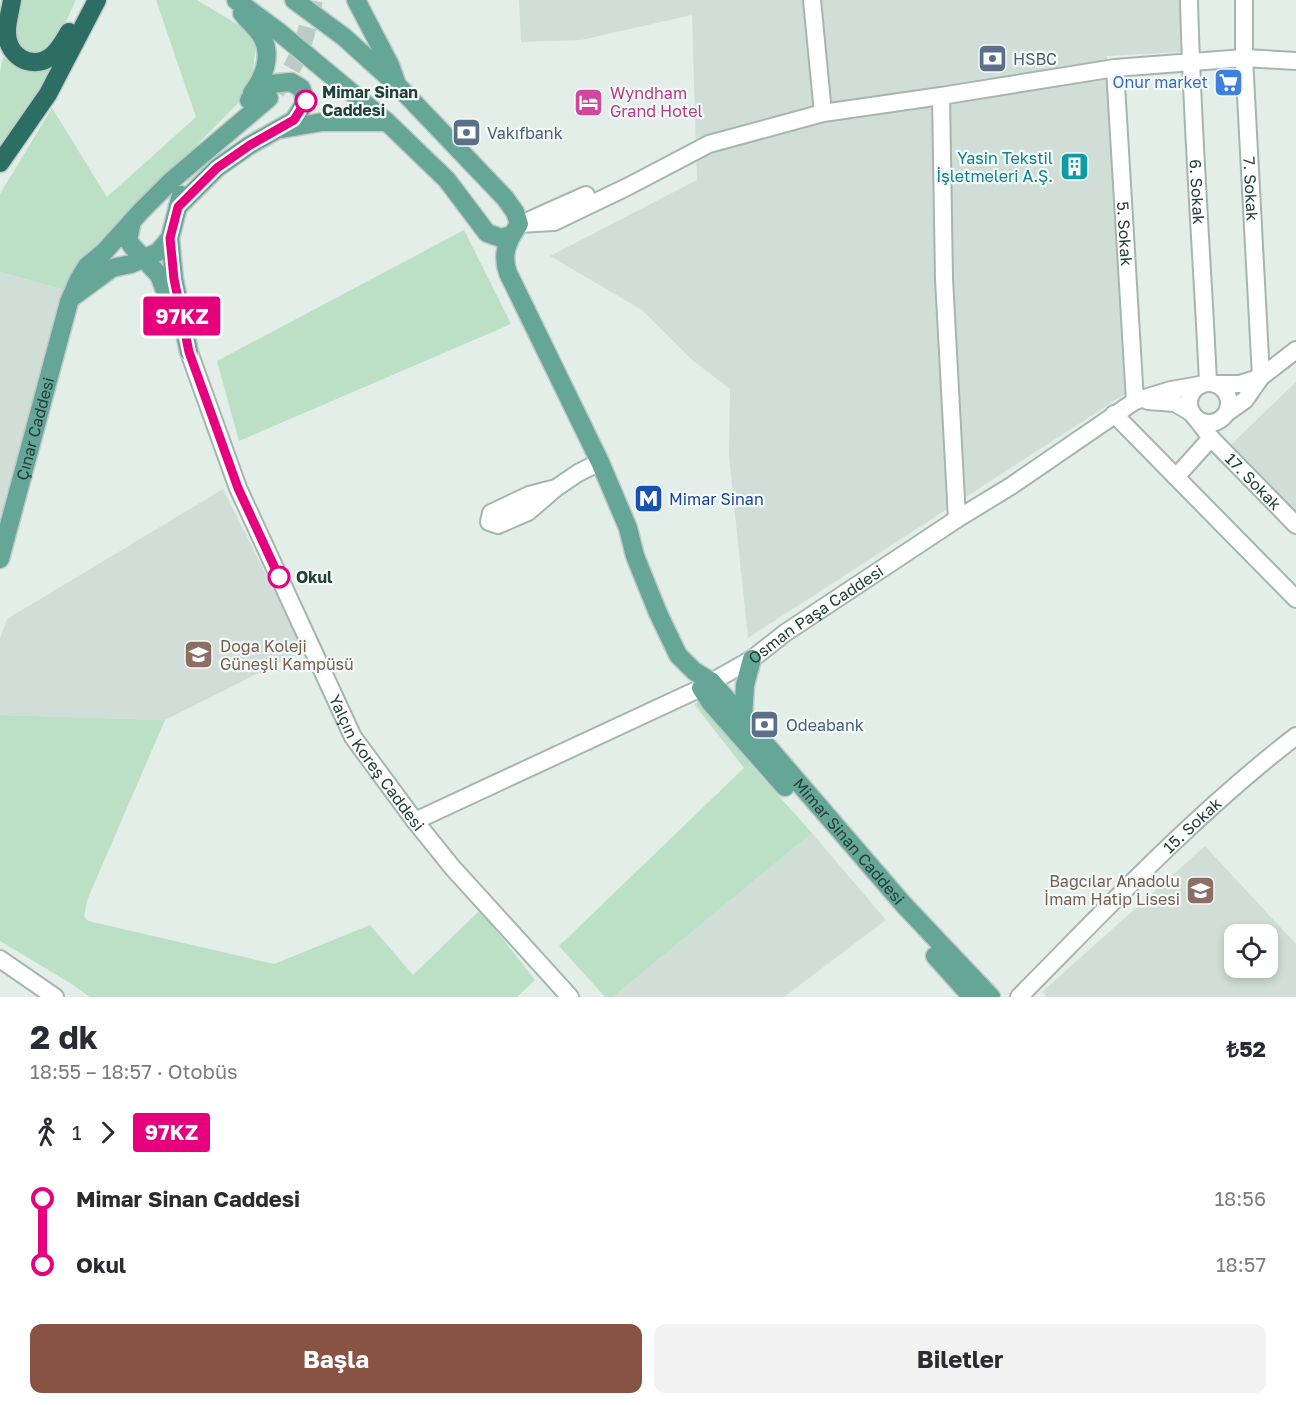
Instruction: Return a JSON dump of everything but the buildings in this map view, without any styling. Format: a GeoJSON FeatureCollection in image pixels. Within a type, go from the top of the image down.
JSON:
{"type":"FeatureCollection","features":[{"type":"Feature","properties":{"kind":"highway"},"geometry":{"type":"LineString","coordinates":[[10,0],[9,45],[23,60],[42,62],[60,49],[83,0]]}},
{"type":"Feature","properties":{"kind":"highway"},"geometry":{"type":"LineString","coordinates":[[0,25],[10,0]]}},
{"type":"Feature","properties":{"kind":"highway"},"geometry":{"type":"LineString","coordinates":[[0,163],[48,94],[97,0]]}},
{"type":"Feature","properties":{"kind":"main road"},"geometry":{"type":"LineString","coordinates":[[231,0],[264,39],[267,53],[266,66],[259,84],[246,101]]}},
{"type":"Feature","properties":{"kind":"main road"},"geometry":{"type":"LineString","coordinates":[[236,0],[279,32],[387,122],[447,180],[487,233],[501,238],[519,227]]}},
{"type":"Feature","properties":{"kind":"main road"},"geometry":{"type":"LineString","coordinates":[[294,0],[344,37],[398,86],[505,198],[515,212],[519,227],[506,246],[504,262],[508,273],[600,462],[628,528],[635,556],[646,584],[678,655],[707,685]]}},
{"type":"Feature","properties":{"kind":"main road"},"geometry":{"type":"LineString","coordinates":[[356,0],[390,65],[398,86]]}},
{"type":"Feature","properties":{"kind":"main road"},"geometry":{"type":"LineString","coordinates":[[137,216],[162,180],[246,101],[270,84],[291,82],[301,88],[306,101],[294,120],[250,145],[217,168],[178,207]]}},
{"type":"Feature","properties":{"kind":"main road"},"geometry":{"type":"LineString","coordinates":[[189,352],[174,279],[170,238],[183,189],[192,173],[287,90]]}},
{"type":"Feature","properties":{"kind":"main road"},"geometry":{"type":"LineString","coordinates":[[137,216],[171,181],[269,98]]}},
{"type":"Feature","properties":{"kind":"main road"},"geometry":{"type":"LineString","coordinates":[[278,130],[322,122],[387,122]]}},
{"type":"Feature","properties":{"kind":"main road","name":"Yalçın Koreş Caddesi"},"geometry":{"type":"LineString","coordinates":[[137,216],[128,240],[159,275],[189,352]]}},
{"type":"Feature","properties":{"kind":"main road","name":"Çınar Caddesi"},"geometry":{"type":"LineString","coordinates":[[0,559],[70,299],[87,266],[104,252],[137,216]]}},
{"type":"Feature","properties":{"kind":"main road"},"geometry":{"type":"LineString","coordinates":[[70,299],[112,268],[158,252],[170,238]]}},
{"type":"Feature","properties":{"kind":"main road"},"geometry":{"type":"LineString","coordinates":[[743,719],[745,685],[752,659]]}},
{"type":"Feature","properties":{"kind":"main road","name":"Mimar Sinan Caddesi"},"geometry":{"type":"LineString","coordinates":[[707,685],[743,719],[904,905],[991,997]]}},
{"type":"Feature","properties":{"kind":"main road","name":"Mimar Sinan Caddesi"},"geometry":{"type":"LineString","coordinates":[[707,685],[710,702],[972,997]]}},
{"type":"Feature","properties":{"kind":"street"},"geometry":{"type":"LineString","coordinates":[[812,0],[823,113]]}},
{"type":"Feature","properties":{"kind":"street","name":"6. Sokak"},"geometry":{"type":"LineString","coordinates":[[1189,0],[1190,63],[1208,384]]}},
{"type":"Feature","properties":{"kind":"street","name":"7. Sokak"},"geometry":{"type":"LineString","coordinates":[[1244,0],[1244,58],[1261,377]]}},
{"type":"Feature","properties":{"kind":"street"},"geometry":{"type":"LineString","coordinates":[[519,227],[554,222],[710,144],[823,113],[1114,68],[1244,58],[1296,61]]}},
{"type":"Feature","properties":{"kind":"street","name":"5. Sokak"},"geometry":{"type":"LineString","coordinates":[[1114,68],[1135,401]]}},
{"type":"Feature","properties":{"kind":"street"},"geometry":{"type":"LineString","coordinates":[[941,96],[944,279],[957,519]]}},
{"type":"Feature","properties":{"kind":"street","name":"Osman Paşa Caddesi"},"geometry":{"type":"LineString","coordinates":[[1225,416],[1245,400],[1261,377],[1296,350]]}},
{"type":"Feature","properties":{"kind":"street","name":"Yalçın Koreş Caddesi"},"geometry":{"type":"LineString","coordinates":[[189,352],[238,488],[353,738],[452,867],[570,997]]}},
{"type":"Feature","properties":{"kind":"street","name":"Osman Paşa Caddesi"},"geometry":{"type":"LineString","coordinates":[[415,821],[707,685],[752,659],[785,633],[1011,486],[1135,401],[1171,390],[1208,384],[1240,384],[1261,377]]}},
{"type":"Feature","properties":{"kind":"street"},"geometry":{"type":"LineString","coordinates":[[1193,415],[1190,397],[1208,384],[1226,392],[1229,397],[1220,435],[1225,453]]}},
{"type":"Feature","properties":{"kind":"street"},"geometry":{"type":"LineString","coordinates":[[1135,401],[1162,400],[1175,403],[1200,421],[1211,423],[1225,416]]}},
{"type":"Feature","properties":{"kind":"street"},"geometry":{"type":"LineString","coordinates":[[1114,414],[1296,599]]}},
{"type":"Feature","properties":{"kind":"street","name":"17. Sokak"},"geometry":{"type":"LineString","coordinates":[[1193,415],[1225,453],[1296,525]]}},
{"type":"Feature","properties":{"kind":"street"},"geometry":{"type":"LineString","coordinates":[[1176,477],[1211,438]]}},
{"type":"Feature","properties":{"kind":"street"},"geometry":{"type":"LineString","coordinates":[[556,488],[600,462]]}},
{"type":"Feature","properties":{"kind":"street","name":"15. Sokak"},"geometry":{"type":"LineString","coordinates":[[1019,997],[1191,825],[1259,765],[1296,736]]}},
{"type":"Feature","properties":{"kind":"street"},"geometry":{"type":"LineString","coordinates":[[0,959],[55,997]]}},
{"type":"Feature","properties":{"kind":"shaded area"},"geometry":{"type":"Polygon","coordinates":[[[519,0],[1186,0],[1181,52],[1107,56],[1125,394],[748,638],[729,457],[730,389],[691,359],[642,310],[550,256],[697,180],[692,15],[581,40],[521,42],[519,0]]]}},
{"type":"Feature","properties":{"kind":"shaded area"},"geometry":{"type":"Polygon","coordinates":[[[0,272],[65,290],[0,536],[0,272]]]}},
{"type":"Feature","properties":{"kind":"shaded area"},"geometry":{"type":"Polygon","coordinates":[[[1296,382],[1296,532],[1216,459],[1296,382]]]}},
{"type":"Feature","properties":{"kind":"shaded area"},"geometry":{"type":"Polygon","coordinates":[[[223,489],[304,650],[165,720],[0,715],[0,639],[7,619],[223,489]]]}},
{"type":"Feature","properties":{"kind":"shaded area"},"geometry":{"type":"Polygon","coordinates":[[[812,833],[886,920],[784,997],[613,997],[812,833]]]}},
{"type":"Feature","properties":{"kind":"shaded area","name":"Bağcılar Anadolu İmam Hatip Lisesi"},"geometry":{"type":"Polygon","coordinates":[[[1205,846],[1277,924],[1224,924],[1224,978],[1278,978],[1278,925],[1296,944],[1296,997],[1047,997],[1042,992],[1205,846]]]}},
{"type":"Feature","properties":{"kind":"green space"},"geometry":{"type":"Polygon","coordinates":[[[21,0],[76,0],[65,24],[54,40],[44,49],[33,52],[25,50],[17,38],[16,23],[21,0]]]}},
{"type":"Feature","properties":{"kind":"green space"},"geometry":{"type":"Polygon","coordinates":[[[156,0],[197,0],[245,29],[256,47],[250,91],[83,261],[65,290],[0,272],[0,194],[52,108],[107,197],[196,117],[156,0]]]}},
{"type":"Feature","properties":{"kind":"green space"},"geometry":{"type":"Polygon","coordinates":[[[3,57],[31,71],[44,70],[59,62],[0,153],[0,72],[3,57]]]}},
{"type":"Feature","properties":{"kind":"green space"},"geometry":{"type":"Polygon","coordinates":[[[464,230],[511,324],[239,441],[217,361],[464,230]]]}},
{"type":"Feature","properties":{"kind":"green space"},"geometry":{"type":"Polygon","coordinates":[[[701,701],[752,766],[812,833],[613,997],[605,997],[559,946],[744,768],[694,704],[701,701]]]}},
{"type":"Feature","properties":{"kind":"green space"},"geometry":{"type":"Polygon","coordinates":[[[0,715],[165,720],[88,898],[84,916],[88,921],[274,964],[370,925],[413,975],[480,910],[535,980],[517,997],[90,997],[0,941],[0,715]]]}},
{"type":"Feature","properties":{"kind":"tunnel"},"geometry":{"type":"LineString","coordinates":[[276,91],[291,70],[301,48],[314,0]]}},
{"type":"Feature","properties":{"kind":"bus line","name":"97KZ"},"geometry":{"type":"LineString","coordinates":[[279,577],[238,488],[189,352],[174,279],[170,238],[178,207],[217,168],[250,145],[294,120],[306,101]]}},
{"type":"Feature","properties":{"kind":"place","name":"HSBC"},"geometry":{"type":"Point","coordinates":[992,59]}},
{"type":"Feature","properties":{"kind":"place","name":"Onur market"},"geometry":{"type":"Point","coordinates":[1229,82]}},
{"type":"Feature","properties":{"kind":"place","name":"Mimar Sinan Caddesi"},"geometry":{"type":"Point","coordinates":[306,101]}},
{"type":"Feature","properties":{"kind":"place","name":"Wyndham Grand Hotel"},"geometry":{"type":"Point","coordinates":[589,102]}},
{"type":"Feature","properties":{"kind":"place","name":"Vakıfbank"},"geometry":{"type":"Point","coordinates":[466,133]}},
{"type":"Feature","properties":{"kind":"place","name":"Yasin Tekstil İşletmeleri A.Ş."},"geometry":{"type":"Point","coordinates":[1074,167]}},
{"type":"Feature","properties":{"kind":"place","name":"Mimar Sinan"},"geometry":{"type":"Point","coordinates":[648,499]}},
{"type":"Feature","properties":{"kind":"place","name":"Okul"},"geometry":{"type":"Point","coordinates":[279,577]}},
{"type":"Feature","properties":{"kind":"place","name":"Doğa Koleji Güneşli Kampüsü"},"geometry":{"type":"Point","coordinates":[199,655]}},
{"type":"Feature","properties":{"kind":"place","name":"Odeabank"},"geometry":{"type":"Point","coordinates":[765,725]}},
{"type":"Feature","properties":{"kind":"place","name":"Bağcılar Anadolu İmam Hatip Lisesi"},"geometry":{"type":"Point","coordinates":[1201,890]}}]}
